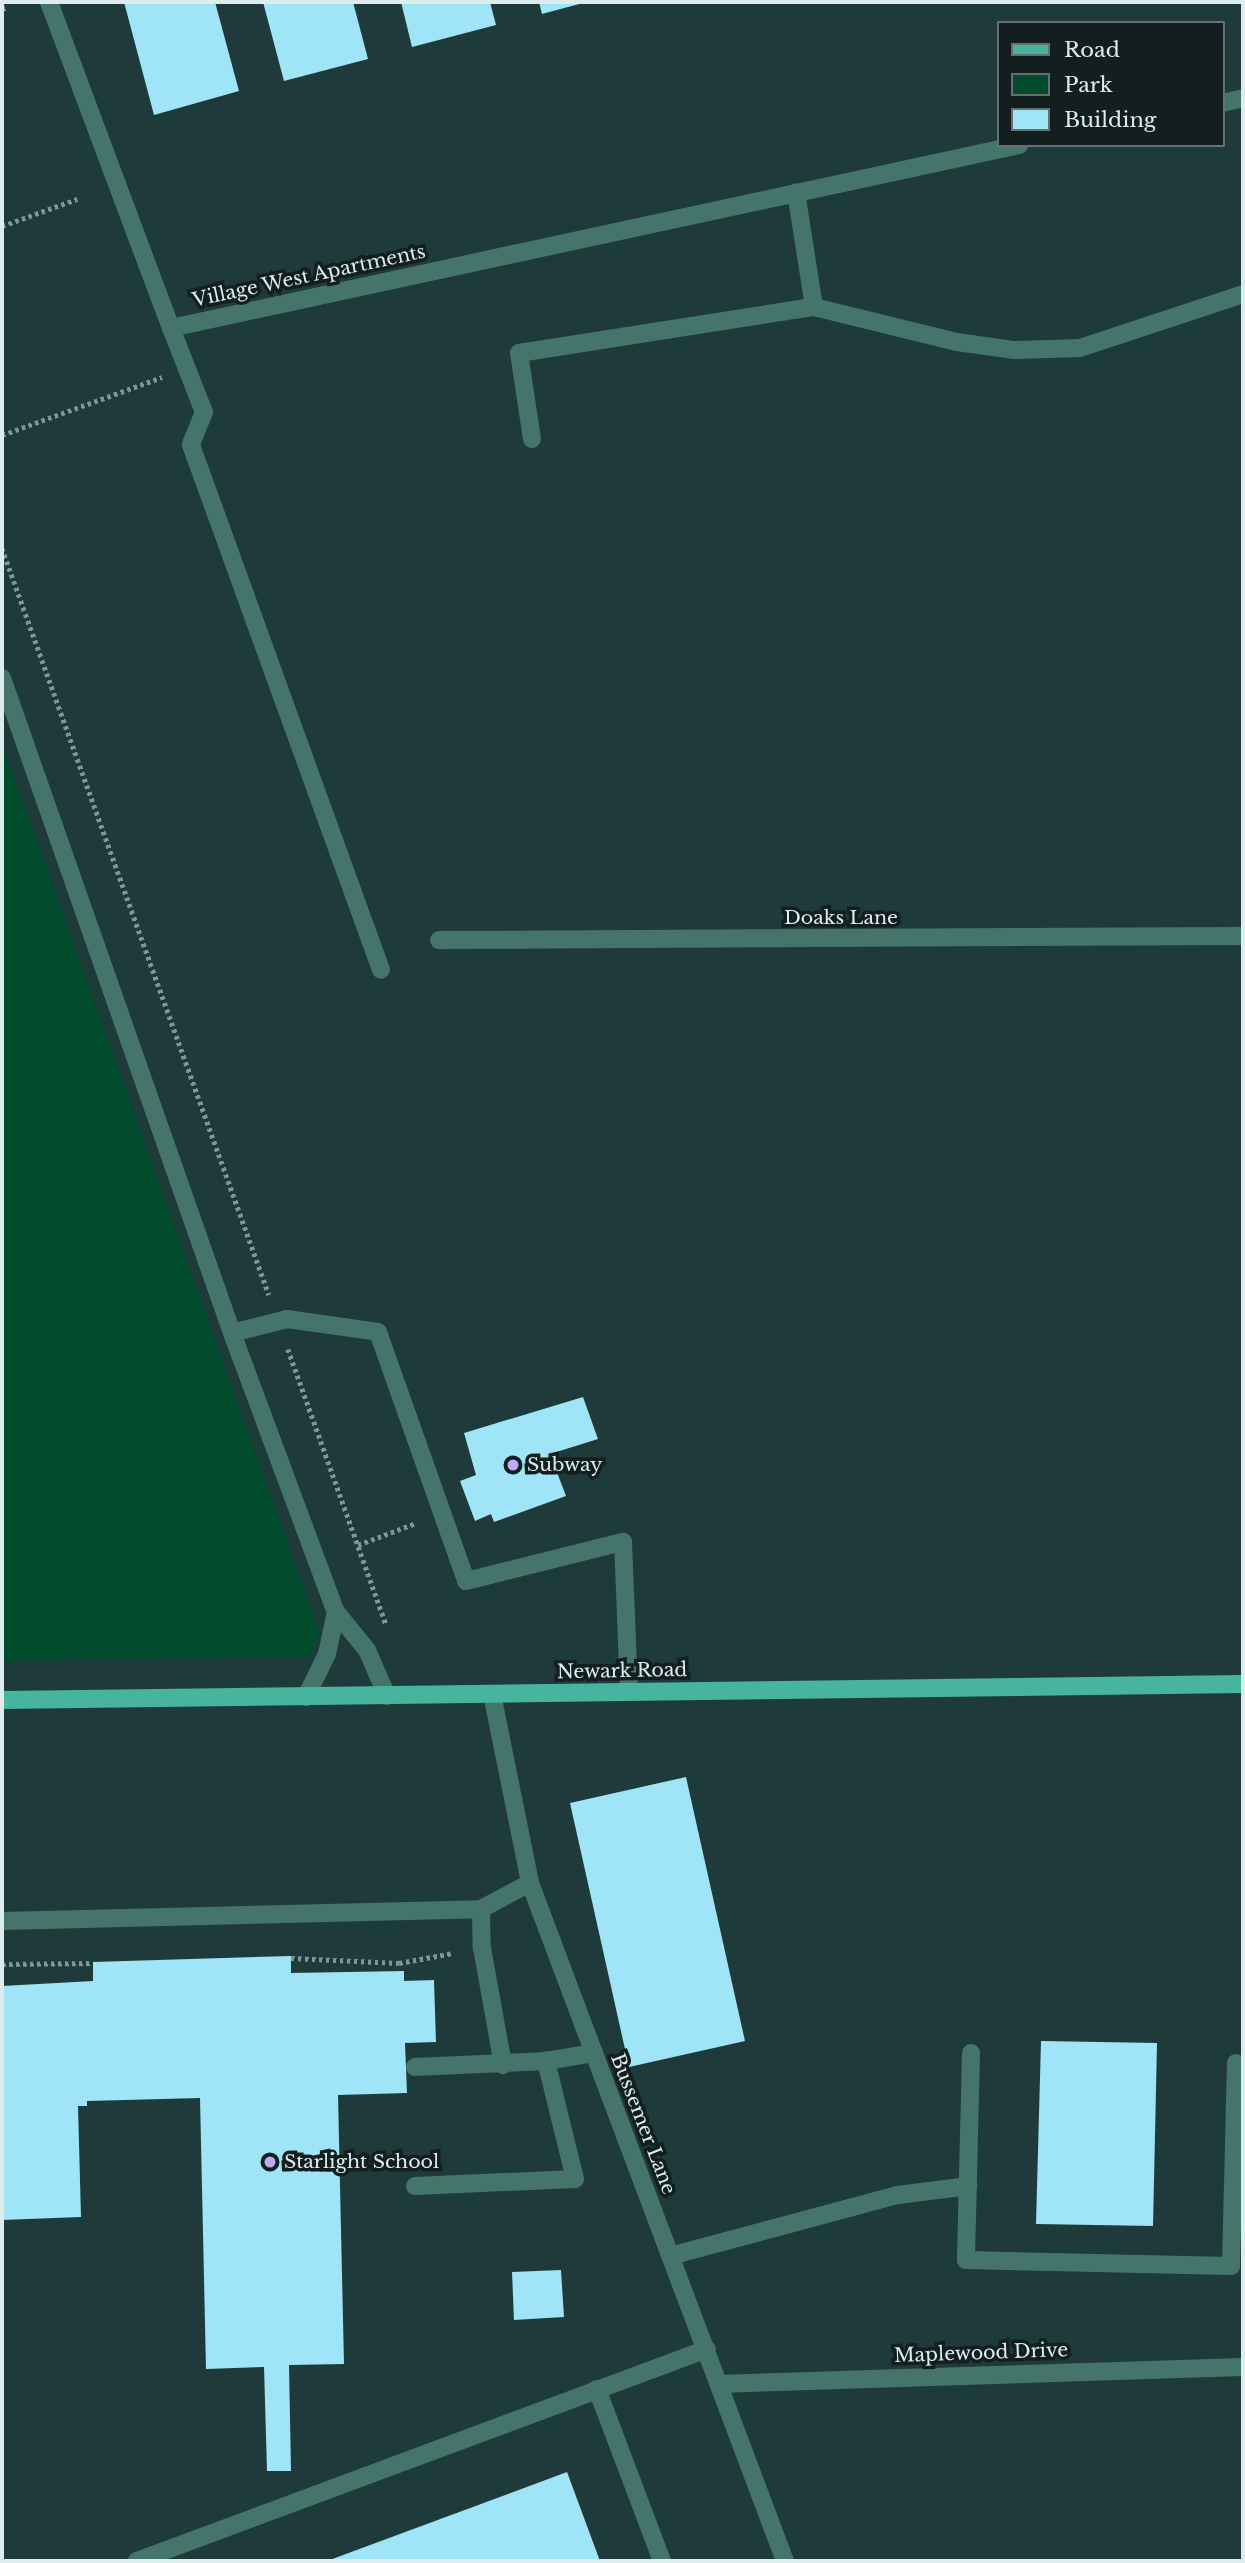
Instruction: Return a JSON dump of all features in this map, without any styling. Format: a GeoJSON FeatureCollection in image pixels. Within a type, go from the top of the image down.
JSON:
{"type":"FeatureCollection","features":[{"type":"Feature","properties":{"kind":"main road","name":"Newark Road"},"geometry":{"type":"LineString","coordinates":[[2,1700],[1243,1684]]}},
{"type":"Feature","properties":{"kind":"street","name":"Village West Apartments"},"geometry":{"type":"LineString","coordinates":[[49,2],[171,328],[1010,147]]}},
{"type":"Feature","properties":{"kind":"street"},"geometry":{"type":"LineString","coordinates":[[1224,103],[1243,98]]}},
{"type":"Feature","properties":{"kind":"street"},"geometry":{"type":"LineString","coordinates":[[796,192],[814,307]]}},
{"type":"Feature","properties":{"kind":"street"},"geometry":{"type":"LineString","coordinates":[[532,439],[519,354],[814,307],[957,342],[1014,350],[1080,348],[1243,294]]}},
{"type":"Feature","properties":{"kind":"street"},"geometry":{"type":"LineString","coordinates":[[171,328],[204,412],[191,445],[381,970]]}},
{"type":"Feature","properties":{"kind":"street"},"geometry":{"type":"LineString","coordinates":[[2,678],[232,1333],[336,1612],[368,1650],[387,1696]]}},
{"type":"Feature","properties":{"kind":"street","name":"Doaks Lane"},"geometry":{"type":"LineString","coordinates":[[439,940],[1243,936]]}},
{"type":"Feature","properties":{"kind":"street"},"geometry":{"type":"LineString","coordinates":[[232,1333],[279,1322],[378,1332],[466,1581],[623,1542],[629,1692]]}},
{"type":"Feature","properties":{"kind":"street"},"geometry":{"type":"LineString","coordinates":[[306,1697],[327,1654],[336,1612]]}},
{"type":"Feature","properties":{"kind":"street","name":"Bussemer Lane"},"geometry":{"type":"LineString","coordinates":[[492,1694],[530,1883],[785,2561]]}},
{"type":"Feature","properties":{"kind":"street"},"geometry":{"type":"LineString","coordinates":[[2,1921],[481,1909],[530,1883]]}},
{"type":"Feature","properties":{"kind":"street"},"geometry":{"type":"LineString","coordinates":[[481,1909],[482,1948],[503,2065]]}},
{"type":"Feature","properties":{"kind":"street"},"geometry":{"type":"LineString","coordinates":[[415,2067],[503,2065],[594,2053]]}},
{"type":"Feature","properties":{"kind":"street"},"geometry":{"type":"LineString","coordinates":[[971,2053],[966,2260],[1231,2266],[1236,2063]]}},
{"type":"Feature","properties":{"kind":"street"},"geometry":{"type":"LineString","coordinates":[[415,2186],[575,2179],[546,2061]]}},
{"type":"Feature","properties":{"kind":"street"},"geometry":{"type":"LineString","coordinates":[[670,2256],[898,2195],[968,2186]]}},
{"type":"Feature","properties":{"kind":"street"},"geometry":{"type":"LineString","coordinates":[[137,2561],[168,2556],[707,2349]]}},
{"type":"Feature","properties":{"kind":"street","name":"Maplewood Drive"},"geometry":{"type":"LineString","coordinates":[[719,2384],[1243,2367]]}},
{"type":"Feature","properties":{"kind":"street"},"geometry":{"type":"LineString","coordinates":[[597,2389],[662,2561]]}},
{"type":"Feature","properties":{"kind":"path"},"geometry":{"type":"LineString","coordinates":[[2,226],[77,199]]}},
{"type":"Feature","properties":{"kind":"path"},"geometry":{"type":"LineString","coordinates":[[2,435],[187,368]]}},
{"type":"Feature","properties":{"kind":"path"},"geometry":{"type":"LineString","coordinates":[[2,548],[386,1627]]}},
{"type":"Feature","properties":{"kind":"path"},"geometry":{"type":"LineString","coordinates":[[358,1545],[442,1514]]}},
{"type":"Feature","properties":{"kind":"path"},"geometry":{"type":"LineString","coordinates":[[291,1958],[399,1963],[482,1948]]}},
{"type":"Feature","properties":{"kind":"path"},"geometry":{"type":"LineString","coordinates":[[2,1964],[93,1963]]}},
{"type":"Feature","properties":{"kind":"green space"},"geometry":{"type":"Polygon","coordinates":[[[2,742],[320,1633],[310,1657],[2,1661],[2,742]]]}},
{"type":"Feature","properties":{"kind":"building"},"geometry":{"type":"Polygon","coordinates":[[[124,2],[215,2],[239,91],[154,115],[124,2]]]}},
{"type":"Feature","properties":{"kind":"building"},"geometry":{"type":"Polygon","coordinates":[[[263,2],[353,2],[368,59],[284,81],[263,2]]]}},
{"type":"Feature","properties":{"kind":"building"},"geometry":{"type":"Polygon","coordinates":[[[401,2],[490,2],[496,25],[412,47],[401,2]]]}},
{"type":"Feature","properties":{"kind":"building"},"geometry":{"type":"Polygon","coordinates":[[[539,2],[583,2],[583,3],[542,14],[539,2]]]}},
{"type":"Feature","properties":{"kind":"building","name":"Subway"},"geometry":{"type":"Polygon","coordinates":[[[583,1397],[598,1439],[550,1454],[566,1496],[494,1522],[491,1514],[475,1521],[460,1481],[476,1475],[464,1433],[583,1397]]]}},
{"type":"Feature","properties":{"kind":"building"},"geometry":{"type":"Polygon","coordinates":[[[686,1777],[745,2041],[629,2067],[570,1803],[686,1777]]]}},
{"type":"Feature","properties":{"kind":"building","name":"Starlight School"},"geometry":{"type":"Polygon","coordinates":[[[291,1956],[291,1973],[404,1971],[404,1981],[434,1980],[436,2042],[405,2043],[407,2093],[338,2095],[344,2364],[289,2365],[291,2471],[267,2471],[264,2367],[206,2369],[200,2098],[87,2101],[87,2106],[78,2106],[81,2217],[2,2220],[2,1986],[93,1981],[93,1962],[291,1956]]]}},
{"type":"Feature","properties":{"kind":"building"},"geometry":{"type":"Polygon","coordinates":[[[1041,2041],[1157,2043],[1153,2226],[1036,2224],[1041,2041]]]}},
{"type":"Feature","properties":{"kind":"building"},"geometry":{"type":"Polygon","coordinates":[[[561,2270],[564,2317],[514,2320],[512,2272],[561,2270]]]}},
{"type":"Feature","properties":{"kind":"building"},"geometry":{"type":"Polygon","coordinates":[[[567,2472],[600,2561],[327,2561],[567,2472]]]}},
{"type":"Feature","properties":{"kind":"place","name":"Subway"},"geometry":{"type":"Point","coordinates":[513,1465]}},
{"type":"Feature","properties":{"kind":"place","name":"Starlight School"},"geometry":{"type":"Point","coordinates":[270,2162]}}]}
